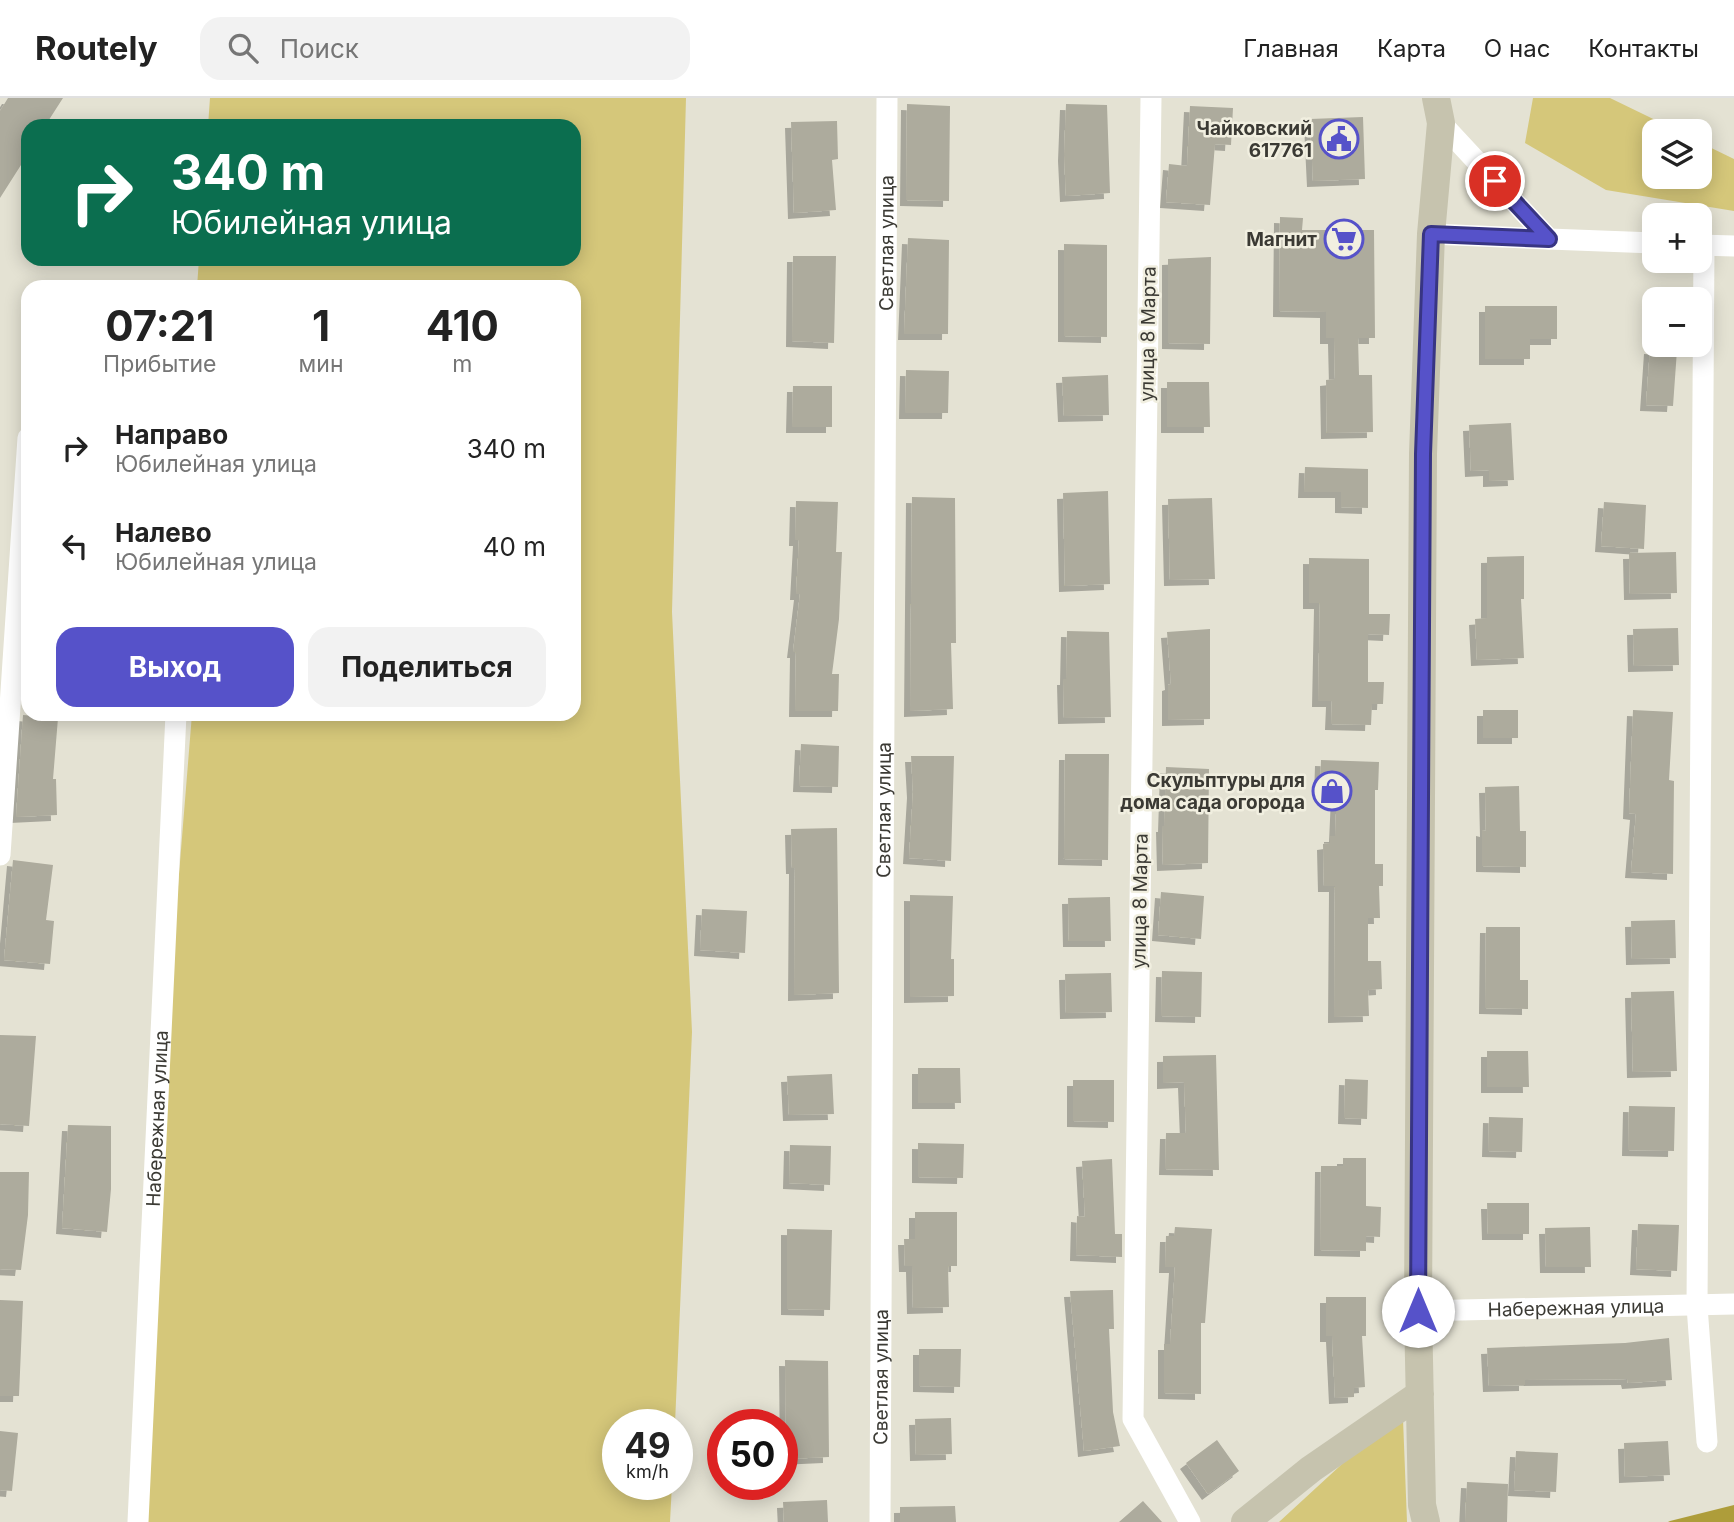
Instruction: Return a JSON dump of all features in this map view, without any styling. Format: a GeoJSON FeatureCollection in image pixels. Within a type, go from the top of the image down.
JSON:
{"type":"FeatureCollection","features":[{"type":"Feature","properties":{"kind":"main road"},"geometry":{"type":"LineString","coordinates":[[1426,1522],[1422,1505],[1418,1311],[1423,468],[1431,234],[1439,110]]}},
{"type":"Feature","properties":{"kind":"main road"},"geometry":{"type":"LineString","coordinates":[[1245,1522],[1311,1469],[1420,1394]]}},
{"type":"Feature","properties":{"kind":"street","name":"Светлая улица"},"geometry":{"type":"LineString","coordinates":[[880,1522],[887,98]]}},
{"type":"Feature","properties":{"kind":"street","name":"улица 8 Марта"},"geometry":{"type":"LineString","coordinates":[[1151,98],[1133,1419],[1190,1522]]}},
{"type":"Feature","properties":{"kind":"street"},"geometry":{"type":"LineString","coordinates":[[1439,110],[1549,239]]}},
{"type":"Feature","properties":{"kind":"street"},"geometry":{"type":"LineString","coordinates":[[1431,234],[1642,243]]}},
{"type":"Feature","properties":{"kind":"street"},"geometry":{"type":"LineString","coordinates":[[1712,245],[1734,246]]}},
{"type":"Feature","properties":{"kind":"street"},"geometry":{"type":"LineString","coordinates":[[1701,273],[1698,1306],[1707,1441]]}},
{"type":"Feature","properties":{"kind":"street"},"geometry":{"type":"LineString","coordinates":[[0,855],[21,542]]}},
{"type":"Feature","properties":{"kind":"street","name":"Набережная улица"},"geometry":{"type":"LineString","coordinates":[[138,1522],[176,721]]}},
{"type":"Feature","properties":{"kind":"street","name":"Набережная улица"},"geometry":{"type":"LineString","coordinates":[[1418,1311],[1734,1304]]}},
{"type":"Feature","properties":{"kind":"shaded area"},"geometry":{"type":"Polygon","coordinates":[[[210,98],[686,98],[672,612],[692,1032],[676,1409],[602,1409],[602,1500],[671,1500],[670,1522],[147,1522],[168,1010],[191,721],[581,721],[581,280],[198,280],[198,266],[581,266],[581,119],[208,119],[210,98]]]}},
{"type":"Feature","properties":{"kind":"shaded area"},"geometry":{"type":"Polygon","coordinates":[[[1533,98],[1610,98],[1653,119],[1642,119],[1642,189],[1712,189],[1712,148],[1734,159],[1734,211],[1712,207],[1712,203],[1685,203],[1606,190],[1525,143],[1533,98]]]}},
{"type":"Feature","properties":{"kind":"shaded area"},"geometry":{"type":"Polygon","coordinates":[[[1403,1419],[1407,1522],[1279,1522],[1354,1453],[1403,1419]]]}},
{"type":"Feature","properties":{"kind":"shaded area"},"geometry":{"type":"Polygon","coordinates":[[[1734,1505],[1734,1522],[1668,1522],[1670,1521],[1734,1505]]]}},
{"type":"Feature","properties":{"kind":"building"},"geometry":{"type":"Polygon","coordinates":[[[8,98],[63,98],[50,119],[21,119],[21,165],[0,198],[0,111],[8,98]]]}},
{"type":"Feature","properties":{"kind":"building"},"geometry":{"type":"Polygon","coordinates":[[[907,104],[950,106],[949,201],[906,200],[907,104]]]}},
{"type":"Feature","properties":{"kind":"building"},"geometry":{"type":"Polygon","coordinates":[[[1066,104],[1107,105],[1110,193],[1066,196],[1066,104]]]}},
{"type":"Feature","properties":{"kind":"building"},"geometry":{"type":"Polygon","coordinates":[[[1190,106],[1233,108],[1231,145],[1215,144],[1210,205],[1166,202],[1169,164],[1187,166],[1190,106]]]}},
{"type":"Feature","properties":{"kind":"building"},"geometry":{"type":"Polygon","coordinates":[[[1363,117],[1365,179],[1313,181],[1310,119],[1363,117]]]}},
{"type":"Feature","properties":{"kind":"building"},"geometry":{"type":"Polygon","coordinates":[[[837,121],[838,159],[832,160],[836,210],[794,213],[791,122],[837,121]]]}},
{"type":"Feature","properties":{"kind":"building"},"geometry":{"type":"Polygon","coordinates":[[[1280,217],[1303,218],[1302,230],[1374,230],[1375,338],[1358,338],[1359,375],[1372,375],[1373,432],[1327,433],[1326,380],[1335,379],[1334,338],[1326,338],[1326,312],[1279,311],[1280,217]]]}},
{"type":"Feature","properties":{"kind":"building"},"geometry":{"type":"Polygon","coordinates":[[[908,238],[949,240],[948,334],[904,334],[908,238]]]}},
{"type":"Feature","properties":{"kind":"building"},"geometry":{"type":"Polygon","coordinates":[[[1064,244],[1107,245],[1107,337],[1064,336],[1064,244]]]}},
{"type":"Feature","properties":{"kind":"building"},"geometry":{"type":"Polygon","coordinates":[[[793,256],[836,256],[834,343],[792,341],[793,256]]]}},
{"type":"Feature","properties":{"kind":"building"},"geometry":{"type":"Polygon","coordinates":[[[1211,257],[1210,344],[1168,343],[1168,259],[1211,257]]]}},
{"type":"Feature","properties":{"kind":"building"},"geometry":{"type":"Polygon","coordinates":[[[1485,306],[1557,306],[1557,339],[1530,339],[1530,359],[1485,359],[1485,306]]]}},
{"type":"Feature","properties":{"kind":"building"},"geometry":{"type":"Polygon","coordinates":[[[1649,357],[1676,357],[1673,406],[1646,405],[1649,357]]]}},
{"type":"Feature","properties":{"kind":"building"},"geometry":{"type":"Polygon","coordinates":[[[906,370],[949,371],[948,413],[905,413],[906,370]]]}},
{"type":"Feature","properties":{"kind":"building"},"geometry":{"type":"Polygon","coordinates":[[[1108,375],[1109,415],[1064,416],[1062,377],[1108,375]]]}},
{"type":"Feature","properties":{"kind":"building"},"geometry":{"type":"Polygon","coordinates":[[[1167,382],[1209,382],[1210,427],[1167,427],[1167,382]]]}},
{"type":"Feature","properties":{"kind":"building"},"geometry":{"type":"Polygon","coordinates":[[[793,386],[832,386],[832,427],[792,427],[793,386]]]}},
{"type":"Feature","properties":{"kind":"building"},"geometry":{"type":"Polygon","coordinates":[[[1511,423],[1514,480],[1489,481],[1489,470],[1471,471],[1469,425],[1511,423]]]}},
{"type":"Feature","properties":{"kind":"building"},"geometry":{"type":"Polygon","coordinates":[[[1305,467],[1368,469],[1368,508],[1341,507],[1341,492],[1304,492],[1305,467]]]}},
{"type":"Feature","properties":{"kind":"building"},"geometry":{"type":"Polygon","coordinates":[[[1108,491],[1110,584],[1065,586],[1063,493],[1108,491]]]}},
{"type":"Feature","properties":{"kind":"building"},"geometry":{"type":"Polygon","coordinates":[[[912,497],[955,498],[956,643],[951,643],[953,709],[910,711],[912,497]]]}},
{"type":"Feature","properties":{"kind":"building"},"geometry":{"type":"Polygon","coordinates":[[[1212,498],[1215,579],[1170,580],[1168,499],[1212,498]]]}},
{"type":"Feature","properties":{"kind":"building"},"geometry":{"type":"Polygon","coordinates":[[[796,501],[838,502],[836,552],[842,552],[839,619],[832,674],[839,674],[838,711],[795,711],[796,652],[793,652],[800,594],[796,594],[799,540],[795,540],[796,501]]]}},
{"type":"Feature","properties":{"kind":"building"},"geometry":{"type":"Polygon","coordinates":[[[1604,502],[1646,505],[1644,549],[1601,546],[1604,502]]]}},
{"type":"Feature","properties":{"kind":"building"},"geometry":{"type":"Polygon","coordinates":[[[1676,552],[1677,593],[1630,594],[1629,553],[1676,552]]]}},
{"type":"Feature","properties":{"kind":"building"},"geometry":{"type":"Polygon","coordinates":[[[1524,556],[1524,599],[1521,599],[1524,658],[1477,660],[1475,619],[1487,618],[1487,557],[1524,556]]]}},
{"type":"Feature","properties":{"kind":"building"},"geometry":{"type":"Polygon","coordinates":[[[1309,558],[1369,559],[1369,614],[1390,614],[1389,635],[1368,634],[1368,682],[1384,682],[1383,704],[1372,704],[1371,725],[1331,724],[1332,701],[1318,701],[1320,603],[1309,603],[1309,558]]]}},
{"type":"Feature","properties":{"kind":"building"},"geometry":{"type":"Polygon","coordinates":[[[1678,628],[1679,665],[1634,666],[1633,629],[1678,628]]]}},
{"type":"Feature","properties":{"kind":"building"},"geometry":{"type":"Polygon","coordinates":[[[1210,629],[1210,719],[1168,720],[1168,685],[1171,684],[1167,632],[1210,629]]]}},
{"type":"Feature","properties":{"kind":"building"},"geometry":{"type":"Polygon","coordinates":[[[1067,631],[1109,632],[1111,717],[1064,718],[1063,679],[1066,679],[1067,631]]]}},
{"type":"Feature","properties":{"kind":"building"},"geometry":{"type":"Polygon","coordinates":[[[1483,710],[1518,710],[1518,738],[1483,738],[1483,710]]]}},
{"type":"Feature","properties":{"kind":"building"},"geometry":{"type":"Polygon","coordinates":[[[1633,710],[1673,712],[1669,780],[1674,781],[1673,874],[1631,872],[1636,814],[1629,813],[1633,710]]]}},
{"type":"Feature","properties":{"kind":"building"},"geometry":{"type":"Polygon","coordinates":[[[23,721],[58,721],[53,779],[56,779],[57,815],[16,817],[23,721]]]}},
{"type":"Feature","properties":{"kind":"building"},"geometry":{"type":"Polygon","coordinates":[[[801,744],[839,746],[838,787],[799,786],[801,744]]]}},
{"type":"Feature","properties":{"kind":"building"},"geometry":{"type":"Polygon","coordinates":[[[1065,754],[1109,754],[1108,860],[1064,859],[1065,754]]]}},
{"type":"Feature","properties":{"kind":"building"},"geometry":{"type":"Polygon","coordinates":[[[911,756],[954,756],[951,861],[909,858],[913,792],[911,756]]]}},
{"type":"Feature","properties":{"kind":"building"},"geometry":{"type":"Polygon","coordinates":[[[1321,760],[1379,762],[1378,790],[1375,790],[1375,864],[1383,864],[1383,886],[1379,886],[1380,918],[1368,918],[1368,961],[1381,961],[1382,989],[1368,990],[1369,1016],[1334,1017],[1335,886],[1324,886],[1323,844],[1330,843],[1330,836],[1335,836],[1337,791],[1320,790],[1321,760]]]}},
{"type":"Feature","properties":{"kind":"building"},"geometry":{"type":"Polygon","coordinates":[[[1166,767],[1209,769],[1208,863],[1163,865],[1162,826],[1166,767]]]}},
{"type":"Feature","properties":{"kind":"building"},"geometry":{"type":"Polygon","coordinates":[[[1519,786],[1520,831],[1526,831],[1526,867],[1482,866],[1482,830],[1486,831],[1485,787],[1519,786]]]}},
{"type":"Feature","properties":{"kind":"building"},"geometry":{"type":"Polygon","coordinates":[[[837,828],[839,993],[794,995],[795,868],[792,868],[791,829],[837,828]]]}},
{"type":"Feature","properties":{"kind":"building"},"geometry":{"type":"Polygon","coordinates":[[[13,860],[53,865],[46,920],[54,921],[50,964],[4,960],[13,860]]]}},
{"type":"Feature","properties":{"kind":"building"},"geometry":{"type":"Polygon","coordinates":[[[1161,892],[1204,896],[1201,939],[1158,935],[1161,892]]]}},
{"type":"Feature","properties":{"kind":"building"},"geometry":{"type":"Polygon","coordinates":[[[910,895],[953,896],[951,959],[954,959],[954,996],[910,997],[910,895]]]}},
{"type":"Feature","properties":{"kind":"building"},"geometry":{"type":"Polygon","coordinates":[[[1110,897],[1111,941],[1069,941],[1068,898],[1110,897]]]}},
{"type":"Feature","properties":{"kind":"building"},"geometry":{"type":"Polygon","coordinates":[[[702,909],[747,911],[745,953],[700,950],[702,909]]]}},
{"type":"Feature","properties":{"kind":"building"},"geometry":{"type":"Polygon","coordinates":[[[1675,920],[1676,958],[1632,959],[1631,921],[1675,920]]]}},
{"type":"Feature","properties":{"kind":"building"},"geometry":{"type":"Polygon","coordinates":[[[1486,927],[1520,927],[1520,980],[1528,980],[1528,1009],[1485,1008],[1486,927]]]}},
{"type":"Feature","properties":{"kind":"building"},"geometry":{"type":"Polygon","coordinates":[[[1162,971],[1202,972],[1201,1017],[1161,1016],[1162,971]]]}},
{"type":"Feature","properties":{"kind":"building"},"geometry":{"type":"Polygon","coordinates":[[[1111,973],[1112,1012],[1066,1013],[1065,974],[1111,973]]]}},
{"type":"Feature","properties":{"kind":"building"},"geometry":{"type":"Polygon","coordinates":[[[1674,991],[1677,1071],[1633,1072],[1631,992],[1674,991]]]}},
{"type":"Feature","properties":{"kind":"building"},"geometry":{"type":"Polygon","coordinates":[[[0,1035],[36,1036],[29,1126],[0,1124],[0,1035]]]}},
{"type":"Feature","properties":{"kind":"building"},"geometry":{"type":"Polygon","coordinates":[[[1487,1051],[1528,1051],[1529,1087],[1487,1087],[1487,1051]]]}},
{"type":"Feature","properties":{"kind":"building"},"geometry":{"type":"Polygon","coordinates":[[[1216,1055],[1219,1170],[1165,1169],[1166,1133],[1186,1133],[1184,1082],[1163,1083],[1163,1056],[1216,1055]]]}},
{"type":"Feature","properties":{"kind":"building"},"geometry":{"type":"Polygon","coordinates":[[[918,1068],[960,1068],[961,1103],[918,1103],[918,1068]]]}},
{"type":"Feature","properties":{"kind":"building"},"geometry":{"type":"Polygon","coordinates":[[[832,1074],[834,1114],[789,1115],[787,1076],[832,1074]]]}},
{"type":"Feature","properties":{"kind":"building"},"geometry":{"type":"Polygon","coordinates":[[[1345,1079],[1368,1080],[1367,1119],[1344,1118],[1345,1079]]]}},
{"type":"Feature","properties":{"kind":"building"},"geometry":{"type":"Polygon","coordinates":[[[1073,1080],[1114,1080],[1114,1122],[1073,1121],[1073,1080]]]}},
{"type":"Feature","properties":{"kind":"building"},"geometry":{"type":"Polygon","coordinates":[[[1629,1106],[1675,1107],[1674,1151],[1628,1150],[1629,1106]]]}},
{"type":"Feature","properties":{"kind":"building"},"geometry":{"type":"Polygon","coordinates":[[[1489,1117],[1523,1118],[1522,1152],[1488,1151],[1489,1117]]]}},
{"type":"Feature","properties":{"kind":"building"},"geometry":{"type":"Polygon","coordinates":[[[68,1125],[111,1126],[111,1189],[107,1232],[62,1228],[68,1125]]]}},
{"type":"Feature","properties":{"kind":"building"},"geometry":{"type":"Polygon","coordinates":[[[918,1143],[964,1144],[963,1178],[918,1177],[918,1143]]]}},
{"type":"Feature","properties":{"kind":"building"},"geometry":{"type":"Polygon","coordinates":[[[790,1145],[831,1146],[830,1185],[789,1183],[790,1145]]]}},
{"type":"Feature","properties":{"kind":"building"},"geometry":{"type":"Polygon","coordinates":[[[1343,1158],[1366,1158],[1366,1206],[1381,1207],[1380,1237],[1366,1236],[1366,1251],[1320,1250],[1321,1166],[1343,1166],[1343,1158]]]}},
{"type":"Feature","properties":{"kind":"building"},"geometry":{"type":"Polygon","coordinates":[[[1112,1159],[1115,1234],[1122,1234],[1122,1257],[1076,1255],[1077,1216],[1085,1217],[1082,1161],[1112,1159]]]}},
{"type":"Feature","properties":{"kind":"building"},"geometry":{"type":"Polygon","coordinates":[[[0,1172],[29,1172],[28,1215],[21,1270],[0,1269],[0,1172]]]}},
{"type":"Feature","properties":{"kind":"building"},"geometry":{"type":"Polygon","coordinates":[[[1487,1203],[1529,1203],[1529,1234],[1488,1234],[1487,1203]]]}},
{"type":"Feature","properties":{"kind":"building"},"geometry":{"type":"Polygon","coordinates":[[[915,1212],[957,1212],[957,1266],[948,1266],[949,1307],[913,1308],[912,1266],[905,1266],[904,1239],[915,1239],[915,1212]]]}},
{"type":"Feature","properties":{"kind":"building"},"geometry":{"type":"Polygon","coordinates":[[[1638,1224],[1679,1225],[1677,1271],[1636,1269],[1638,1224]]]}},
{"type":"Feature","properties":{"kind":"building"},"geometry":{"type":"Polygon","coordinates":[[[1175,1227],[1212,1229],[1205,1323],[1201,1323],[1201,1394],[1164,1393],[1164,1344],[1170,1344],[1175,1267],[1165,1267],[1166,1236],[1174,1236],[1175,1227]]]}},
{"type":"Feature","properties":{"kind":"building"},"geometry":{"type":"Polygon","coordinates":[[[1590,1227],[1591,1267],[1546,1267],[1545,1228],[1590,1227]]]}},
{"type":"Feature","properties":{"kind":"building"},"geometry":{"type":"Polygon","coordinates":[[[787,1229],[832,1230],[830,1310],[787,1309],[787,1229]]]}},
{"type":"Feature","properties":{"kind":"building"},"geometry":{"type":"Polygon","coordinates":[[[1113,1290],[1114,1329],[1109,1329],[1113,1412],[1120,1446],[1084,1451],[1070,1291],[1113,1290]]]}},
{"type":"Feature","properties":{"kind":"building"},"geometry":{"type":"Polygon","coordinates":[[[1326,1297],[1366,1297],[1366,1336],[1362,1336],[1365,1387],[1354,1388],[1354,1397],[1335,1398],[1332,1336],[1326,1336],[1326,1297]]]}},
{"type":"Feature","properties":{"kind":"building"},"geometry":{"type":"Polygon","coordinates":[[[0,1300],[23,1301],[19,1396],[0,1396],[0,1300]]]}},
{"type":"Feature","properties":{"kind":"building"},"geometry":{"type":"Polygon","coordinates":[[[1669,1338],[1672,1380],[1628,1383],[1627,1379],[1525,1380],[1525,1385],[1489,1386],[1487,1348],[1625,1343],[1669,1338]]]}},
{"type":"Feature","properties":{"kind":"building"},"geometry":{"type":"Polygon","coordinates":[[[919,1349],[961,1349],[960,1387],[919,1386],[919,1349]]]}},
{"type":"Feature","properties":{"kind":"building"},"geometry":{"type":"Polygon","coordinates":[[[785,1360],[828,1361],[829,1457],[798,1458],[798,1409],[785,1409],[785,1360]]]}},
{"type":"Feature","properties":{"kind":"building"},"geometry":{"type":"Polygon","coordinates":[[[951,1418],[952,1454],[916,1455],[915,1419],[951,1418]]]}},
{"type":"Feature","properties":{"kind":"building"},"geometry":{"type":"Polygon","coordinates":[[[0,1431],[18,1433],[12,1491],[0,1490],[0,1431]]]}},
{"type":"Feature","properties":{"kind":"building"},"geometry":{"type":"Polygon","coordinates":[[[1217,1440],[1239,1471],[1208,1494],[1186,1463],[1217,1440]]]}},
{"type":"Feature","properties":{"kind":"building"},"geometry":{"type":"Polygon","coordinates":[[[1668,1441],[1670,1475],[1625,1477],[1624,1443],[1668,1441]]]}},
{"type":"Feature","properties":{"kind":"building"},"geometry":{"type":"Polygon","coordinates":[[[1516,1451],[1558,1453],[1556,1492],[1514,1490],[1516,1451]]]}},
{"type":"Feature","properties":{"kind":"building"},"geometry":{"type":"Polygon","coordinates":[[[1467,1482],[1508,1484],[1507,1522],[1465,1522],[1467,1482]]]}},
{"type":"Feature","properties":{"kind":"building"},"geometry":{"type":"Polygon","coordinates":[[[827,1500],[828,1522],[784,1522],[783,1502],[827,1500]]]}},
{"type":"Feature","properties":{"kind":"building"},"geometry":{"type":"Polygon","coordinates":[[[1143,1501],[1162,1522],[1119,1522],[1143,1501]]]}},
{"type":"Feature","properties":{"kind":"building"},"geometry":{"type":"Polygon","coordinates":[[[955,1506],[956,1522],[900,1522],[900,1507],[955,1506]]]}},
{"type":"Feature","properties":{"kind":"place","name":"Чайковский 617761"},"geometry":{"type":"Point","coordinates":[1339,139]}},
{"type":"Feature","properties":{"kind":"place","name":"Магнит"},"geometry":{"type":"Point","coordinates":[1344,239]}},
{"type":"Feature","properties":{"kind":"place","name":"Скульптуры для дома сада огорода"},"geometry":{"type":"Point","coordinates":[1332,791]}},
{"type":"Feature","properties":{"kind":"route"},"geometry":{"type":"LineString","coordinates":[[1418,1311],[1423,454],[1431,234],[1549,239],[1495,181]]}}]}
